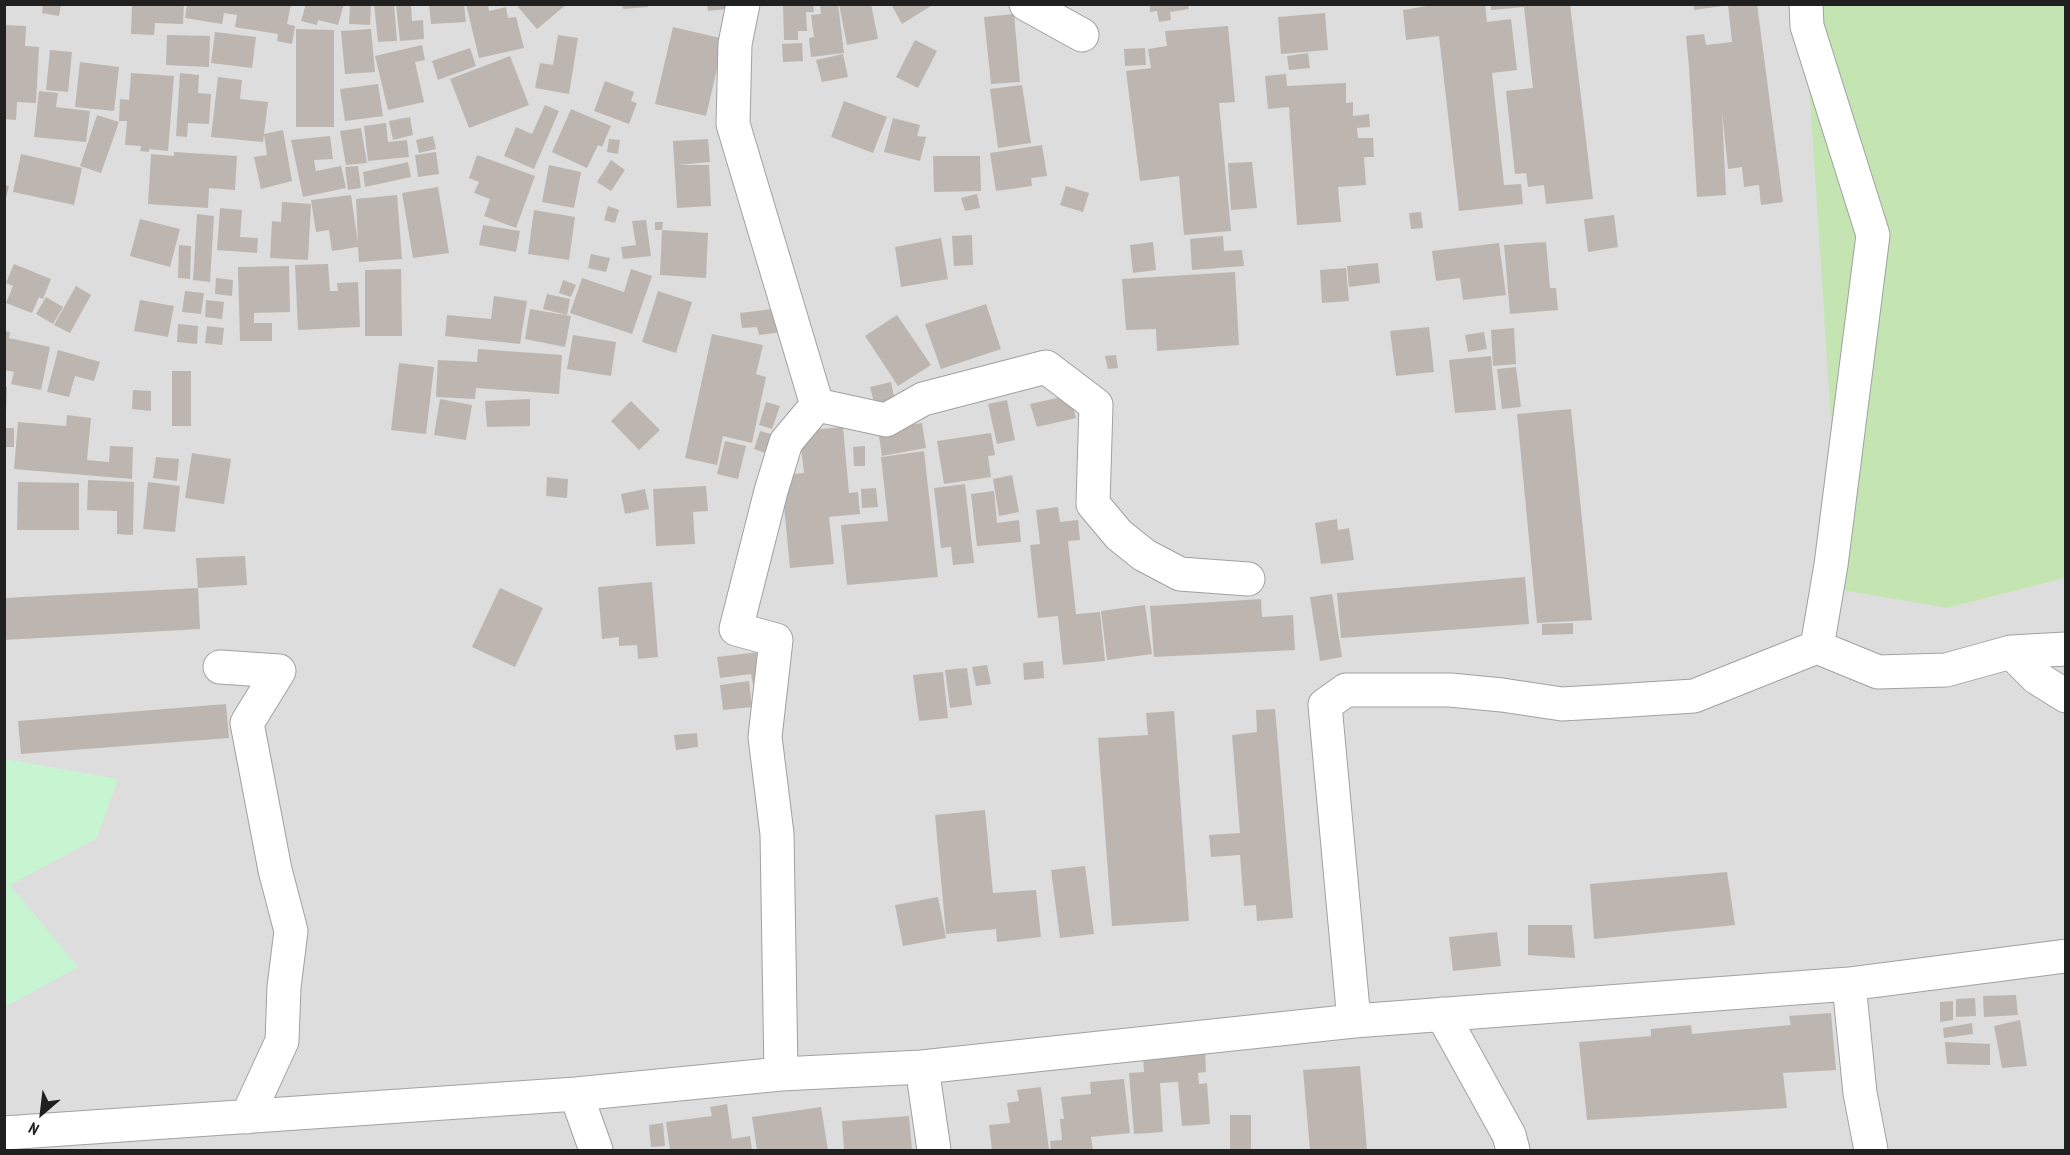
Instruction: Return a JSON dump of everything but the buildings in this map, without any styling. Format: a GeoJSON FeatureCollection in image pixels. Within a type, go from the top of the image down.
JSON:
{"type":"FeatureCollection","features":[{"type":"Feature","properties":{"kind":"street"},"geometry":{"type":"LineString","coordinates":[[743,4],[735,44],[733,124],[817,405]]}},
{"type":"Feature","properties":{"kind":"street"},"geometry":{"type":"LineString","coordinates":[[1026,4],[1082,35]]}},
{"type":"Feature","properties":{"kind":"street"},"geometry":{"type":"LineString","coordinates":[[1806,4],[1807,27],[1873,235],[1831,565],[1817,647]]}},
{"type":"Feature","properties":{"kind":"street"},"geometry":{"type":"LineString","coordinates":[[817,405],[886,420],[923,399],[1046,368],[1096,405],[1094,504],[1119,536],[1144,555],[1180,574],[1248,579]]}},
{"type":"Feature","properties":{"kind":"street"},"geometry":{"type":"LineString","coordinates":[[781,1074],[777,834],[765,737],[776,640],[736,629],[771,491],[786,442],[817,405]]}},
{"type":"Feature","properties":{"kind":"street"},"geometry":{"type":"LineString","coordinates":[[1354,1021],[1324,705],[1346,690],[1450,690],[1562,704],[1694,696],[1817,647],[1878,672],[1946,670],[2011,652],[2066,649]]}},
{"type":"Feature","properties":{"kind":"street"},"geometry":{"type":"LineString","coordinates":[[2011,652],[2037,678],[2066,696]]}},
{"type":"Feature","properties":{"kind":"street"},"geometry":{"type":"LineString","coordinates":[[220,667],[279,671],[247,723],[274,870],[291,931],[284,987],[282,1041],[247,1117]]}},
{"type":"Feature","properties":{"kind":"street"},"geometry":{"type":"LineString","coordinates":[[4,1132],[576,1094],[781,1074],[922,1066],[1354,1021],[1849,984],[2066,956]]}},
{"type":"Feature","properties":{"kind":"street"},"geometry":{"type":"LineString","coordinates":[[1849,984],[1860,1092],[1871,1150]]}},
{"type":"Feature","properties":{"kind":"street"},"geometry":{"type":"LineString","coordinates":[[1442,1014],[1509,1135],[1513,1150]]}},
{"type":"Feature","properties":{"kind":"street"},"geometry":{"type":"LineString","coordinates":[[922,1066],[934,1150]]}},
{"type":"Feature","properties":{"kind":"street"},"geometry":{"type":"LineString","coordinates":[[576,1094],[596,1150]]}},
{"type":"Feature","properties":{"kind":"shaded area"},"geometry":{"type":"Polygon","coordinates":[[[5,5],[1804,5],[1948,608],[2065,578],[2065,1150],[5,1150],[5,5]]]}},
{"type":"Feature","properties":{"kind":"green space"},"geometry":{"type":"Polygon","coordinates":[[[1804,5],[2065,5],[2065,578],[1948,608],[1842,590],[1804,5]]]}},
{"type":"Feature","properties":{"kind":"green space"},"geometry":{"type":"Polygon","coordinates":[[[4,759],[118,779],[97,838],[10,885],[78,967],[5,1007],[4,759]]]}}]}
